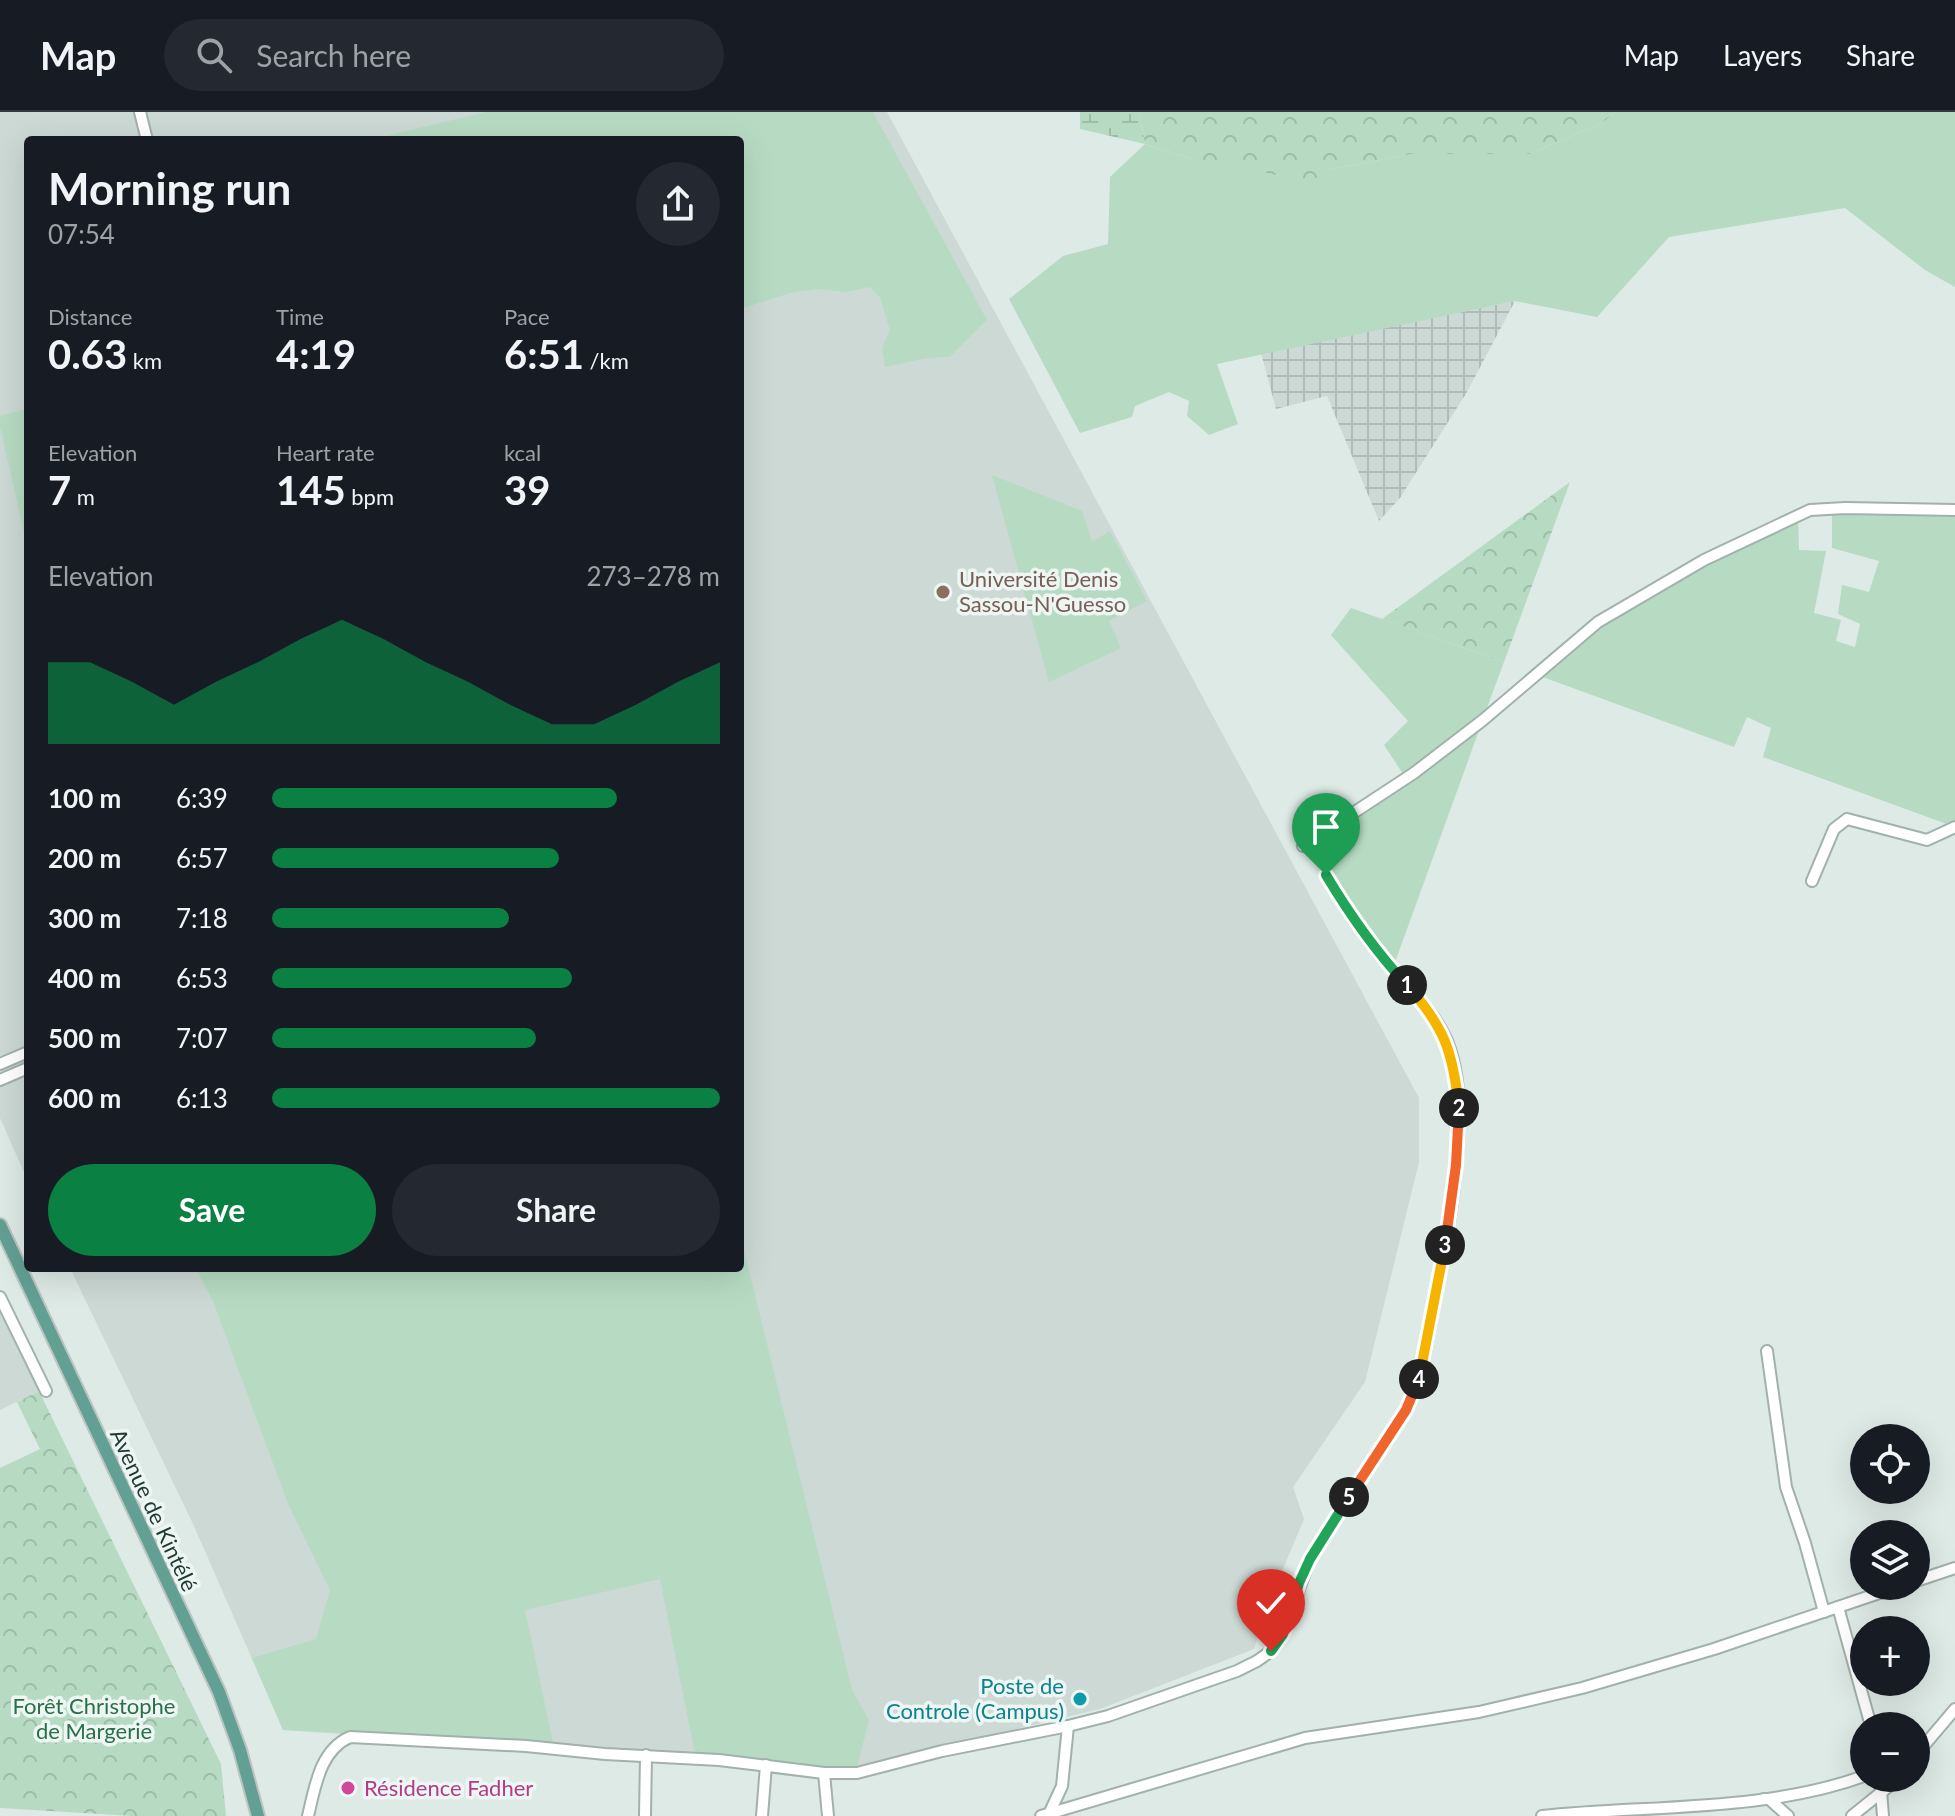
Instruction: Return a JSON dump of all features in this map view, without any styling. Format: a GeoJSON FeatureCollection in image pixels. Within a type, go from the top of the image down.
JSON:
{"type":"FeatureCollection","features":[{"type":"Feature","properties":{"kind":"main road","name":"Avenue de Kintélé"},"geometry":{"type":"LineString","coordinates":[[0,1225],[219,1692],[240,1750],[258,1816]]}},
{"type":"Feature","properties":{"kind":"street"},"geometry":{"type":"LineString","coordinates":[[140,112],[146,136]]}},
{"type":"Feature","properties":{"kind":"street"},"geometry":{"type":"LineString","coordinates":[[1303,846],[1414,773],[1483,720],[1598,622],[1704,560],[1810,510],[1955,510]]}},
{"type":"Feature","properties":{"kind":"street"},"geometry":{"type":"LineString","coordinates":[[1812,881],[1834,829],[1847,819],[1927,840],[1955,827]]}},
{"type":"Feature","properties":{"kind":"street"},"geometry":{"type":"LineString","coordinates":[[308,1816],[324,1761],[337,1743],[350,1737],[526,1746],[766,1765],[824,1773],[857,1773],[942,1751],[1108,1716],[1237,1671],[1271,1651],[1283,1634],[1310,1559],[1399,1422],[1416,1390],[1442,1265],[1460,1116],[1447,1041],[1410,989],[1379,955],[1326,875]]}},
{"type":"Feature","properties":{"kind":"street"},"geometry":{"type":"LineString","coordinates":[[0,1064],[24,1054]]}},
{"type":"Feature","properties":{"kind":"street"},"geometry":{"type":"LineString","coordinates":[[0,1080],[24,1070]]}},
{"type":"Feature","properties":{"kind":"street"},"geometry":{"type":"LineString","coordinates":[[0,1297],[46,1391]]}},
{"type":"Feature","properties":{"kind":"street"},"geometry":{"type":"LineString","coordinates":[[1767,1351],[1786,1487],[1824,1612]]}},
{"type":"Feature","properties":{"kind":"street"},"geometry":{"type":"LineString","coordinates":[[1930,1576],[1955,1568]]}},
{"type":"Feature","properties":{"kind":"street"},"geometry":{"type":"LineString","coordinates":[[1045,1815],[1305,1738],[1479,1712],[1582,1688],[1714,1649],[1859,1600]]}},
{"type":"Feature","properties":{"kind":"street"},"geometry":{"type":"LineString","coordinates":[[1838,1607],[1867,1712]]}},
{"type":"Feature","properties":{"kind":"street"},"geometry":{"type":"LineString","coordinates":[[1930,1737],[1955,1709]]}},
{"type":"Feature","properties":{"kind":"street"},"geometry":{"type":"LineString","coordinates":[[1045,1815],[1062,1786],[1068,1726]]}},
{"type":"Feature","properties":{"kind":"street"},"geometry":{"type":"LineString","coordinates":[[645,1816],[646,1755]]}},
{"type":"Feature","properties":{"kind":"street"},"geometry":{"type":"LineString","coordinates":[[762,1816],[766,1765]]}},
{"type":"Feature","properties":{"kind":"street"},"geometry":{"type":"LineString","coordinates":[[824,1773],[828,1816]]}},
{"type":"Feature","properties":{"kind":"street"},"geometry":{"type":"LineString","coordinates":[[1542,1816],[1758,1798],[1801,1792],[1850,1780]]}},
{"type":"Feature","properties":{"kind":"street"},"geometry":{"type":"LineString","coordinates":[[1852,1816],[1882,1794]]}},
{"type":"Feature","properties":{"kind":"street"},"geometry":{"type":"LineString","coordinates":[[1882,1794],[1883,1816]]}},
{"type":"Feature","properties":{"kind":"street"},"geometry":{"type":"LineString","coordinates":[[1758,1798],[1769,1799],[1788,1816]]}},
{"type":"Feature","properties":{"kind":"shaded area","name":"Université Denis Sassou-N'Guesso"},"geometry":{"type":"Polygon","coordinates":[[[0,112],[887,112],[1419,1098],[1419,1162],[1365,1382],[1293,1487],[1304,1519],[1272,1595],[1254,1649],[1100,1709],[857,1767],[283,1730],[194,1526],[72,1272],[744,1272],[744,136],[24,136],[24,1172],[0,1118],[0,112]]]}},
{"type":"Feature","properties":{"kind":"shaded area"},"geometry":{"type":"Polygon","coordinates":[[[1515,301],[1467,392],[1400,498],[1379,521],[1327,396],[1276,409],[1261,353],[1515,301]]]}},
{"type":"Feature","properties":{"kind":"shaded area"},"geometry":{"type":"Polygon","coordinates":[[[0,1312],[39,1391],[0,1410],[0,1312]]]}},
{"type":"Feature","properties":{"kind":"green space"},"geometry":{"type":"Polygon","coordinates":[[[486,112],[873,112],[987,320],[950,357],[927,358],[885,367],[882,348],[890,330],[880,297],[870,287],[846,292],[816,289],[790,293],[744,308],[744,136],[386,136],[486,112]]]}},
{"type":"Feature","properties":{"kind":"green space"},"geometry":{"type":"Polygon","coordinates":[[[1080,112],[1139,112],[1145,144],[1080,129],[1080,112]]]}},
{"type":"Feature","properties":{"kind":"green space"},"geometry":{"type":"Polygon","coordinates":[[[1139,112],[1616,112],[1602,123],[1529,154],[1411,154],[1328,170],[1319,183],[1193,159],[1145,144],[1139,112]]]}},
{"type":"Feature","properties":{"kind":"green space"},"geometry":{"type":"Polygon","coordinates":[[[1616,112],[1955,112],[1955,287],[1925,270],[1845,208],[1669,237],[1597,317],[1515,301],[1217,364],[1238,424],[1209,435],[1187,416],[1189,401],[1169,392],[1135,406],[1132,417],[1080,433],[1009,299],[1063,256],[1108,244],[1110,177],[1145,144],[1193,159],[1328,170],[1411,154],[1529,154],[1602,123],[1616,112]]]}},
{"type":"Feature","properties":{"kind":"green space"},"geometry":{"type":"Polygon","coordinates":[[[24,410],[24,532],[0,426],[0,416],[24,410]]]}},
{"type":"Feature","properties":{"kind":"green space"},"geometry":{"type":"Polygon","coordinates":[[[992,475],[1082,511],[1092,542],[1110,531],[1147,601],[1109,621],[1121,648],[1049,682],[992,475]]]}},
{"type":"Feature","properties":{"kind":"green space"},"geometry":{"type":"Polygon","coordinates":[[[1570,482],[1504,662],[1382,619],[1570,482]]]}},
{"type":"Feature","properties":{"kind":"green space"},"geometry":{"type":"Polygon","coordinates":[[[1832,513],[1955,514],[1955,827],[1763,757],[1771,728],[1747,717],[1734,747],[1540,676],[1629,607],[1798,518],[1799,550],[1826,551],[1814,613],[1841,620],[1836,641],[1855,647],[1860,624],[1838,614],[1842,585],[1869,592],[1879,561],[1832,548],[1832,513]]]}},
{"type":"Feature","properties":{"kind":"green space"},"geometry":{"type":"Polygon","coordinates":[[[1351,608],[1504,662],[1485,713],[1451,743],[1403,774],[1384,745],[1408,721],[1331,635],[1351,608]]]}},
{"type":"Feature","properties":{"kind":"green space"},"geometry":{"type":"Polygon","coordinates":[[[1481,725],[1394,965],[1381,952],[1309,848],[1481,725]]]}},
{"type":"Feature","properties":{"kind":"green space"},"geometry":{"type":"Polygon","coordinates":[[[744,1250],[852,1690],[869,1720],[857,1767],[762,1765],[696,1759],[660,1579],[525,1610],[553,1743],[283,1730],[252,1658],[316,1639],[330,1590],[288,1504],[213,1301],[198,1272],[744,1272],[744,1250]]]}},
{"type":"Feature","properties":{"kind":"green space","name":"Forêt Christophe de Margerie"},"geometry":{"type":"Polygon","coordinates":[[[39,1391],[221,1764],[226,1816],[132,1816],[0,1808],[0,1468],[40,1449],[17,1402],[39,1391]]]}},
{"type":"Feature","properties":{"kind":"place","name":"Université Denis Sassou-N'Guesso"},"geometry":{"type":"Point","coordinates":[943,592]}},
{"type":"Feature","properties":{"kind":"place","name":"Poste de Controle (Campus)"},"geometry":{"type":"Point","coordinates":[1080,1699]}},
{"type":"Feature","properties":{"kind":"place","name":"Résidence Fadher"},"geometry":{"type":"Point","coordinates":[348,1788]}},
{"type":"Feature","properties":{"kind":"route"},"geometry":{"type":"LineString","coordinates":[[1271,1651],[1283,1634],[1310,1559],[1416,1390],[1442,1265],[1460,1116],[1447,1041],[1410,989],[1379,955],[1326,875]]}}]}
